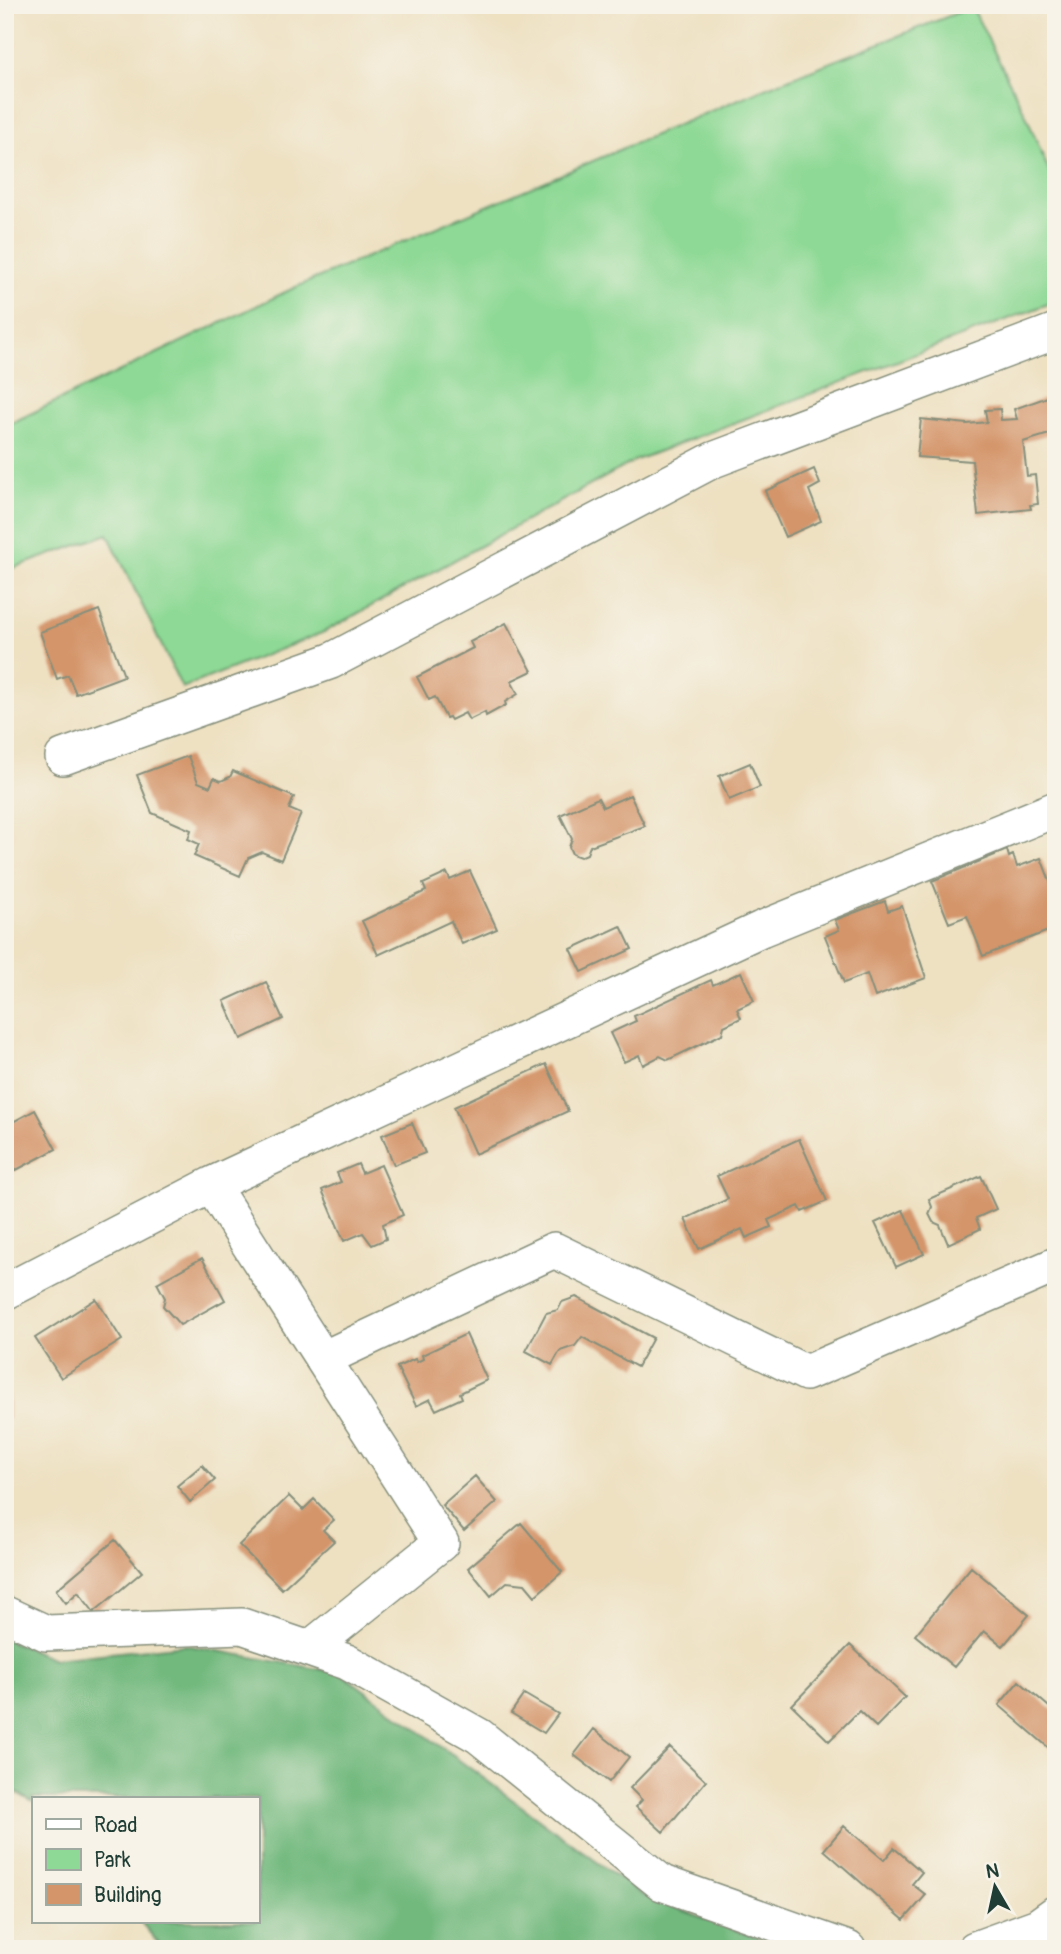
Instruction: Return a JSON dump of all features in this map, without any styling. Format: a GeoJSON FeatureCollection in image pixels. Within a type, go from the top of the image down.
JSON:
{"type":"FeatureCollection","features":[{"type":"Feature","properties":{"kind":"street"},"geometry":{"type":"LineString","coordinates":[[63,757],[331,662],[713,460],[1056,331]]}},
{"type":"Feature","properties":{"kind":"street"},"geometry":{"type":"LineString","coordinates":[[5,1292],[211,1185],[761,929],[1056,809]]}},
{"type":"Feature","properties":{"kind":"street"},"geometry":{"type":"LineString","coordinates":[[211,1185],[441,1543],[309,1649]]}},
{"type":"Feature","properties":{"kind":"street"},"geometry":{"type":"LineString","coordinates":[[323,1359],[554,1250],[806,1373],[1056,1265]]}},
{"type":"Feature","properties":{"kind":"street"},"geometry":{"type":"LineString","coordinates":[[5,1614],[46,1633],[242,1626],[347,1662],[479,1736],[662,1883],[848,1949]]}},
{"type":"Feature","properties":{"kind":"street"},"geometry":{"type":"LineString","coordinates":[[975,1949],[1050,1923]]}},
{"type":"Feature","properties":{"kind":"green space"},"geometry":{"type":"Polygon","coordinates":[[[972,7],[1025,113],[1056,188],[1056,301],[636,460],[324,632],[182,688],[108,534],[5,571],[5,426],[296,287],[765,88],[972,7]]]}},
{"type":"Feature","properties":{"kind":"green space"},"geometry":{"type":"Polygon","coordinates":[[[5,1639],[54,1659],[185,1645],[341,1673],[642,1895],[786,1949],[163,1949],[142,1923],[259,1923],[259,1797],[32,1797],[32,1801],[5,1786],[5,1639]]]}},
{"type":"Feature","properties":{"kind":"building"},"geometry":{"type":"Polygon","coordinates":[[[1056,394],[1056,432],[1023,442],[1027,476],[1035,475],[1038,504],[1030,505],[1031,509],[978,515],[972,461],[917,457],[921,419],[967,424],[987,422],[985,410],[1000,409],[1001,420],[1017,419],[1014,409],[1056,394]]]}},
{"type":"Feature","properties":{"kind":"building"},"geometry":{"type":"Polygon","coordinates":[[[814,469],[820,484],[809,490],[821,521],[785,537],[765,491],[814,469]]]}},
{"type":"Feature","properties":{"kind":"building"},"geometry":{"type":"Polygon","coordinates":[[[99,610],[124,676],[76,694],[68,675],[57,679],[40,632],[99,610]]]}},
{"type":"Feature","properties":{"kind":"building"},"geometry":{"type":"Polygon","coordinates":[[[506,623],[532,671],[511,681],[518,694],[505,702],[506,705],[486,716],[485,712],[469,720],[465,713],[451,720],[446,718],[435,697],[429,700],[417,677],[473,648],[470,642],[506,623]]]}},
{"type":"Feature","properties":{"kind":"building"},"geometry":{"type":"Polygon","coordinates":[[[188,756],[198,782],[210,787],[214,778],[221,781],[230,777],[233,771],[294,797],[289,809],[301,814],[281,860],[262,852],[248,858],[240,876],[194,856],[199,844],[188,839],[191,830],[152,813],[137,775],[188,756]]]}},
{"type":"Feature","properties":{"kind":"building"},"geometry":{"type":"Polygon","coordinates":[[[750,763],[760,787],[729,800],[719,776],[750,763]]]}},
{"type":"Feature","properties":{"kind":"building"},"geometry":{"type":"Polygon","coordinates":[[[630,795],[645,826],[590,846],[587,854],[580,857],[572,854],[569,847],[572,839],[560,815],[598,798],[603,807],[630,795]]]}},
{"type":"Feature","properties":{"kind":"building"},"geometry":{"type":"Polygon","coordinates":[[[1007,850],[1009,857],[1013,855],[1017,867],[1041,858],[1056,897],[1056,928],[983,956],[967,916],[949,923],[932,881],[1007,850]]]}},
{"type":"Feature","properties":{"kind":"building"},"geometry":{"type":"Polygon","coordinates":[[[470,871],[497,929],[462,944],[451,921],[378,955],[362,921],[426,891],[423,884],[447,873],[450,880],[470,871]]]}},
{"type":"Feature","properties":{"kind":"building"},"geometry":{"type":"Polygon","coordinates":[[[885,901],[888,911],[902,906],[926,978],[875,997],[867,974],[844,983],[825,936],[839,930],[835,920],[885,901]]]}},
{"type":"Feature","properties":{"kind":"building"},"geometry":{"type":"Polygon","coordinates":[[[621,926],[632,949],[582,972],[571,949],[621,926]]]}},
{"type":"Feature","properties":{"kind":"building"},"geometry":{"type":"Polygon","coordinates":[[[741,972],[754,1001],[737,1009],[741,1018],[724,1026],[722,1034],[668,1060],[660,1056],[643,1065],[639,1055],[624,1062],[610,1033],[636,1021],[634,1016],[711,980],[713,985],[741,972]]]}},
{"type":"Feature","properties":{"kind":"building"},"geometry":{"type":"Polygon","coordinates":[[[266,982],[283,1019],[241,1039],[224,1001],[266,982]]]}},
{"type":"Feature","properties":{"kind":"building"},"geometry":{"type":"Polygon","coordinates":[[[546,1064],[568,1111],[475,1154],[454,1107],[546,1064]]]}},
{"type":"Feature","properties":{"kind":"building"},"geometry":{"type":"Polygon","coordinates":[[[35,1110],[56,1149],[5,1176],[5,1126],[35,1110]]]}},
{"type":"Feature","properties":{"kind":"building"},"geometry":{"type":"Polygon","coordinates":[[[412,1123],[425,1153],[394,1165],[382,1135],[412,1123]]]}},
{"type":"Feature","properties":{"kind":"building"},"geometry":{"type":"Polygon","coordinates":[[[799,1139],[827,1201],[802,1212],[799,1206],[768,1220],[771,1227],[746,1238],[742,1229],[699,1249],[685,1219],[728,1199],[717,1176],[799,1139]]]}},
{"type":"Feature","properties":{"kind":"building"},"geometry":{"type":"Polygon","coordinates":[[[358,1164],[362,1173],[381,1165],[403,1215],[383,1224],[386,1239],[372,1245],[363,1233],[344,1241],[322,1190],[341,1182],[337,1173],[358,1164]]]}},
{"type":"Feature","properties":{"kind":"building"},"geometry":{"type":"Polygon","coordinates":[[[981,1176],[996,1209],[976,1218],[980,1229],[948,1244],[940,1225],[933,1222],[929,1214],[932,1207],[929,1199],[981,1176]]]}},
{"type":"Feature","properties":{"kind":"building"},"geometry":{"type":"Polygon","coordinates":[[[903,1210],[924,1254],[896,1267],[875,1223],[903,1210]]]}},
{"type":"Feature","properties":{"kind":"building"},"geometry":{"type":"Polygon","coordinates":[[[202,1258],[225,1300],[180,1325],[163,1306],[165,1298],[157,1283],[202,1258]]]}},
{"type":"Feature","properties":{"kind":"building"},"geometry":{"type":"Polygon","coordinates":[[[576,1297],[653,1338],[637,1367],[582,1337],[575,1346],[560,1351],[552,1365],[526,1351],[546,1313],[558,1310],[562,1302],[576,1297]]]}},
{"type":"Feature","properties":{"kind":"building"},"geometry":{"type":"Polygon","coordinates":[[[96,1299],[122,1340],[61,1378],[35,1338],[96,1299]]]}},
{"type":"Feature","properties":{"kind":"building"},"geometry":{"type":"Polygon","coordinates":[[[466,1334],[487,1380],[460,1393],[462,1398],[436,1410],[430,1399],[416,1406],[397,1367],[415,1359],[417,1362],[423,1359],[422,1355],[466,1334]]]}},
{"type":"Feature","properties":{"kind":"building"},"geometry":{"type":"Polygon","coordinates":[[[5,1378],[9,1378],[9,1419],[5,1419],[5,1378]]]}},
{"type":"Feature","properties":{"kind":"building"},"geometry":{"type":"Polygon","coordinates":[[[202,1465],[215,1480],[190,1502],[177,1486],[202,1465]]]}},
{"type":"Feature","properties":{"kind":"building"},"geometry":{"type":"Polygon","coordinates":[[[475,1476],[497,1502],[464,1531],[442,1505],[475,1476]]]}},
{"type":"Feature","properties":{"kind":"building"},"geometry":{"type":"Polygon","coordinates":[[[289,1496],[303,1510],[314,1499],[334,1520],[323,1530],[334,1541],[282,1589],[239,1545],[289,1496]]]}},
{"type":"Feature","properties":{"kind":"building"},"geometry":{"type":"Polygon","coordinates":[[[521,1523],[562,1572],[535,1596],[525,1584],[507,1582],[491,1596],[468,1568],[521,1523]]]}},
{"type":"Feature","properties":{"kind":"building"},"geometry":{"type":"Polygon","coordinates":[[[115,1540],[142,1572],[94,1612],[78,1592],[66,1603],[56,1590],[115,1540]]]}},
{"type":"Feature","properties":{"kind":"building"},"geometry":{"type":"Polygon","coordinates":[[[971,1567],[1029,1615],[1003,1646],[984,1631],[954,1667],[915,1635],[971,1567]]]}},
{"type":"Feature","properties":{"kind":"building"},"geometry":{"type":"Polygon","coordinates":[[[850,1645],[905,1697],[876,1727],[859,1711],[829,1741],[792,1705],[850,1645]]]}},
{"type":"Feature","properties":{"kind":"building"},"geometry":{"type":"Polygon","coordinates":[[[1019,1681],[1056,1713],[1056,1740],[1049,1748],[999,1705],[1019,1681]]]}},
{"type":"Feature","properties":{"kind":"building"},"geometry":{"type":"Polygon","coordinates":[[[524,1694],[558,1714],[544,1733],[511,1713],[524,1694]]]}},
{"type":"Feature","properties":{"kind":"building"},"geometry":{"type":"Polygon","coordinates":[[[594,1729],[629,1757],[609,1782],[574,1755],[594,1729]]]}},
{"type":"Feature","properties":{"kind":"building"},"geometry":{"type":"Polygon","coordinates":[[[670,1747],[706,1781],[663,1832],[636,1807],[642,1800],[630,1788],[670,1747]]]}},
{"type":"Feature","properties":{"kind":"building"},"geometry":{"type":"Polygon","coordinates":[[[844,1826],[884,1860],[894,1848],[922,1872],[912,1884],[926,1895],[904,1920],[824,1850],[844,1826]]]}}]}
